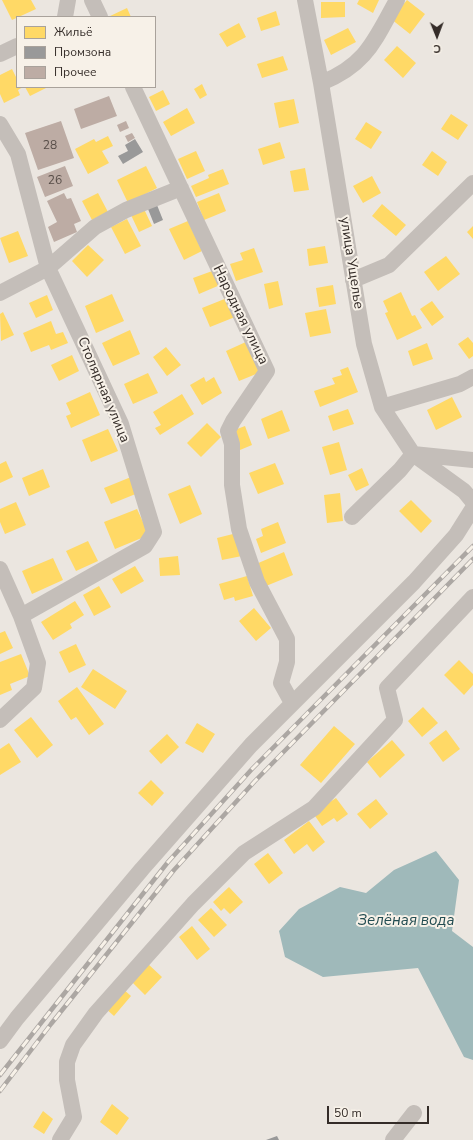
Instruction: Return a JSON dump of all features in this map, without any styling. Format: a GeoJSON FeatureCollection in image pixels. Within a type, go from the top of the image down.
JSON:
{"type":"FeatureCollection","features":[{"type":"Feature","properties":{"kind":"street"},"geometry":{"type":"LineString","coordinates":[[64,16],[68,0]]}},
{"type":"Feature","properties":{"kind":"street"},"geometry":{"type":"LineString","coordinates":[[92,0],[100,16]]}},
{"type":"Feature","properties":{"kind":"street","name":"улица Ущелье"},"geometry":{"type":"LineString","coordinates":[[305,0],[321,83],[364,344],[382,407],[413,454],[468,496]]}},
{"type":"Feature","properties":{"kind":"street"},"geometry":{"type":"LineString","coordinates":[[321,83],[338,76],[362,58],[397,0]]}},
{"type":"Feature","properties":{"kind":"street"},"geometry":{"type":"LineString","coordinates":[[0,54],[16,46]]}},
{"type":"Feature","properties":{"kind":"street","name":"Народная улица"},"geometry":{"type":"LineString","coordinates":[[133,88],[267,371],[232,421],[228,431],[232,444],[232,485],[239,529],[257,582],[287,639],[287,662],[281,683],[292,703]]}},
{"type":"Feature","properties":{"kind":"street","name":"Столярная улица"},"geometry":{"type":"LineString","coordinates":[[0,124],[18,154],[48,268],[121,424],[154,532],[145,546],[21,616]]}},
{"type":"Feature","properties":{"kind":"street"},"geometry":{"type":"LineString","coordinates":[[353,280],[389,265],[473,183]]}},
{"type":"Feature","properties":{"kind":"street"},"geometry":{"type":"LineString","coordinates":[[0,293],[48,268],[94,227],[126,210],[181,188]]}},
{"type":"Feature","properties":{"kind":"street"},"geometry":{"type":"LineString","coordinates":[[382,407],[460,384],[473,377]]}},
{"type":"Feature","properties":{"kind":"street"},"geometry":{"type":"LineString","coordinates":[[352,517],[400,470],[413,454],[473,460]]}},
{"type":"Feature","properties":{"kind":"street"},"geometry":{"type":"LineString","coordinates":[[0,1041],[17,1018],[142,869],[251,745],[414,582],[456,535],[473,508]]}},
{"type":"Feature","properties":{"kind":"street"},"geometry":{"type":"LineString","coordinates":[[0,569],[21,616],[38,663],[34,688],[0,720]]}},
{"type":"Feature","properties":{"kind":"street"},"geometry":{"type":"LineString","coordinates":[[60,1140],[74,1117],[67,1080],[67,1062],[73,1045],[96,1013],[193,904],[244,853],[314,808],[395,720],[387,688],[473,598]]}},
{"type":"Feature","properties":{"kind":"street"},"geometry":{"type":"LineString","coordinates":[[393,1140],[414,1113]]}},
{"type":"Feature","properties":{"kind":"water","name":"Зелёная вода"},"geometry":{"type":"Polygon","coordinates":[[[436,851],[459,880],[452,931],[473,947],[473,1060],[464,1057],[418,968],[323,977],[285,957],[279,931],[299,909],[340,887],[366,893],[394,870],[436,851]]]}},
{"type":"Feature","properties":{"kind":"building: Жильё"},"geometry":{"type":"Polygon","coordinates":[[[2,0],[31,0],[36,9],[21,16],[16,16],[16,18],[12,20],[2,0]]]}},
{"type":"Feature","properties":{"kind":"building: Жильё"},"geometry":{"type":"Polygon","coordinates":[[[359,0],[379,0],[373,13],[357,4],[359,0]]]}},
{"type":"Feature","properties":{"kind":"building: Жильё"},"geometry":{"type":"Polygon","coordinates":[[[407,0],[425,14],[410,34],[391,19],[407,0]]]}},
{"type":"Feature","properties":{"kind":"building: Жильё"},"geometry":{"type":"Polygon","coordinates":[[[321,2],[345,2],[345,17],[321,18],[321,2]]]}},
{"type":"Feature","properties":{"kind":"building: Жильё"},"geometry":{"type":"Polygon","coordinates":[[[127,8],[131,16],[110,16],[127,8]]]}},
{"type":"Feature","properties":{"kind":"building: Жильё"},"geometry":{"type":"Polygon","coordinates":[[[276,11],[280,25],[261,31],[257,18],[276,11]]]}},
{"type":"Feature","properties":{"kind":"building: Жильё"},"geometry":{"type":"Polygon","coordinates":[[[239,23],[246,37],[227,47],[219,34],[239,23]]]}},
{"type":"Feature","properties":{"kind":"building: Жильё"},"geometry":{"type":"Polygon","coordinates":[[[348,28],[356,42],[331,55],[324,40],[348,28]]]}},
{"type":"Feature","properties":{"kind":"building: Жильё"},"geometry":{"type":"Polygon","coordinates":[[[397,46],[416,63],[403,78],[384,60],[397,46]]]}},
{"type":"Feature","properties":{"kind":"building: Жильё"},"geometry":{"type":"Polygon","coordinates":[[[283,56],[288,70],[262,78],[257,64],[283,56]]]}},
{"type":"Feature","properties":{"kind":"building: Жильё"},"geometry":{"type":"Polygon","coordinates":[[[12,69],[16,77],[16,88],[21,88],[18,90],[20,95],[4,103],[0,94],[0,75],[12,69]]]}},
{"type":"Feature","properties":{"kind":"building: Жильё"},"geometry":{"type":"Polygon","coordinates":[[[202,84],[207,95],[200,99],[194,89],[202,84]]]}},
{"type":"Feature","properties":{"kind":"building: Жильё"},"geometry":{"type":"Polygon","coordinates":[[[26,88],[46,88],[30,96],[26,88]]]}},
{"type":"Feature","properties":{"kind":"building: Жильё"},"geometry":{"type":"Polygon","coordinates":[[[163,90],[170,104],[156,111],[149,97],[163,90]]]}},
{"type":"Feature","properties":{"kind":"building: Жильё"},"geometry":{"type":"Polygon","coordinates":[[[294,99],[299,123],[279,128],[274,103],[294,99]]]}},
{"type":"Feature","properties":{"kind":"building: Жильё"},"geometry":{"type":"Polygon","coordinates":[[[187,108],[195,123],[171,136],[163,122],[187,108]]]}},
{"type":"Feature","properties":{"kind":"building: Жильё"},"geometry":{"type":"Polygon","coordinates":[[[451,114],[468,125],[458,140],[441,129],[451,114]]]}},
{"type":"Feature","properties":{"kind":"building: Жильё"},"geometry":{"type":"Polygon","coordinates":[[[366,122],[382,132],[371,149],[355,139],[366,122]]]}},
{"type":"Feature","properties":{"kind":"building: Жильё"},"geometry":{"type":"Polygon","coordinates":[[[108,136],[113,146],[102,151],[109,163],[88,174],[75,149],[94,139],[96,142],[108,136]]]}},
{"type":"Feature","properties":{"kind":"building: Жильё"},"geometry":{"type":"Polygon","coordinates":[[[280,142],[285,158],[263,165],[258,149],[280,142]]]}},
{"type":"Feature","properties":{"kind":"building: Жильё"},"geometry":{"type":"Polygon","coordinates":[[[196,151],[205,171],[187,179],[178,159],[196,151]]]}},
{"type":"Feature","properties":{"kind":"building: Жильё"},"geometry":{"type":"Polygon","coordinates":[[[432,151],[447,162],[438,176],[422,165],[432,151]]]}},
{"type":"Feature","properties":{"kind":"building: Жильё"},"geometry":{"type":"Polygon","coordinates":[[[146,166],[157,188],[128,203],[117,180],[146,166]]]}},
{"type":"Feature","properties":{"kind":"building: Жильё"},"geometry":{"type":"Polygon","coordinates":[[[305,168],[309,190],[294,192],[290,171],[305,168]]]}},
{"type":"Feature","properties":{"kind":"building: Жильё"},"geometry":{"type":"Polygon","coordinates":[[[223,169],[229,184],[196,197],[191,186],[209,178],[208,175],[223,169]]]}},
{"type":"Feature","properties":{"kind":"building: Жильё"},"geometry":{"type":"Polygon","coordinates":[[[372,176],[381,193],[363,203],[353,186],[372,176]]]}},
{"type":"Feature","properties":{"kind":"building: Жильё"},"geometry":{"type":"Polygon","coordinates":[[[98,193],[108,212],[92,220],[82,201],[98,193]]]}},
{"type":"Feature","properties":{"kind":"building: Жильё"},"geometry":{"type":"Polygon","coordinates":[[[219,193],[226,211],[204,220],[197,202],[219,193]]]}},
{"type":"Feature","properties":{"kind":"building: Жильё"},"geometry":{"type":"Polygon","coordinates":[[[382,204],[406,225],[396,236],[372,216],[382,204]]]}},
{"type":"Feature","properties":{"kind":"building: Жильё"},"geometry":{"type":"Polygon","coordinates":[[[144,209],[152,226],[139,232],[131,215],[144,209]]]}},
{"type":"Feature","properties":{"kind":"building: Жильё"},"geometry":{"type":"Polygon","coordinates":[[[127,219],[141,246],[125,254],[111,227],[127,219]]]}},
{"type":"Feature","properties":{"kind":"building: Жильё"},"geometry":{"type":"Polygon","coordinates":[[[188,221],[202,251],[184,260],[169,229],[188,221]]]}},
{"type":"Feature","properties":{"kind":"building: Жильё"},"geometry":{"type":"Polygon","coordinates":[[[473,226],[473,239],[467,232],[473,226]]]}},
{"type":"Feature","properties":{"kind":"building: Жильё"},"geometry":{"type":"Polygon","coordinates":[[[18,231],[28,256],[9,263],[0,238],[18,231]]]}},
{"type":"Feature","properties":{"kind":"building: Жильё"},"geometry":{"type":"Polygon","coordinates":[[[88,245],[104,260],[87,277],[72,261],[88,245]]]}},
{"type":"Feature","properties":{"kind":"building: Жильё"},"geometry":{"type":"Polygon","coordinates":[[[325,246],[328,263],[309,266],[307,249],[325,246]]]}},
{"type":"Feature","properties":{"kind":"building: Жильё"},"geometry":{"type":"Polygon","coordinates":[[[254,248],[263,272],[236,281],[230,264],[243,260],[240,253],[254,248]]]}},
{"type":"Feature","properties":{"kind":"building: Жильё"},"geometry":{"type":"Polygon","coordinates":[[[446,256],[460,274],[438,291],[424,272],[446,256]]]}},
{"type":"Feature","properties":{"kind":"building: Жильё"},"geometry":{"type":"Polygon","coordinates":[[[215,270],[220,285],[199,294],[193,278],[215,270]]]}},
{"type":"Feature","properties":{"kind":"building: Жильё"},"geometry":{"type":"Polygon","coordinates":[[[278,281],[283,305],[269,309],[264,284],[278,281]]]}},
{"type":"Feature","properties":{"kind":"building: Жильё"},"geometry":{"type":"Polygon","coordinates":[[[333,285],[336,304],[319,307],[316,288],[333,285]]]}},
{"type":"Feature","properties":{"kind":"building: Жильё"},"geometry":{"type":"Polygon","coordinates":[[[401,292],[412,316],[415,315],[422,328],[397,340],[385,313],[388,312],[383,301],[401,292]]]}},
{"type":"Feature","properties":{"kind":"building: Жильё"},"geometry":{"type":"Polygon","coordinates":[[[112,294],[124,321],[96,333],[85,306],[112,294]]]}},
{"type":"Feature","properties":{"kind":"building: Жильё"},"geometry":{"type":"Polygon","coordinates":[[[47,295],[53,310],[36,318],[29,303],[47,295]]]}},
{"type":"Feature","properties":{"kind":"building: Жильё"},"geometry":{"type":"Polygon","coordinates":[[[227,298],[235,317],[210,327],[202,308],[227,298]]]}},
{"type":"Feature","properties":{"kind":"building: Жильё"},"geometry":{"type":"Polygon","coordinates":[[[432,301],[444,317],[432,326],[420,309],[432,301]]]}},
{"type":"Feature","properties":{"kind":"building: Жильё"},"geometry":{"type":"Polygon","coordinates":[[[326,309],[331,333],[310,337],[305,313],[326,309]]]}},
{"type":"Feature","properties":{"kind":"building: Жильё"},"geometry":{"type":"Polygon","coordinates":[[[3,312],[14,335],[1,341],[0,314],[3,312]]]}},
{"type":"Feature","properties":{"kind":"building: Жильё"},"geometry":{"type":"Polygon","coordinates":[[[51,321],[56,334],[63,332],[68,343],[51,350],[49,345],[31,352],[23,333],[51,321]]]}},
{"type":"Feature","properties":{"kind":"building: Жильё"},"geometry":{"type":"Polygon","coordinates":[[[130,330],[140,354],[113,366],[102,343],[130,330]]]}},
{"type":"Feature","properties":{"kind":"building: Жильё"},"geometry":{"type":"Polygon","coordinates":[[[468,337],[473,343],[473,356],[469,359],[458,344],[468,337]]]}},
{"type":"Feature","properties":{"kind":"building: Жильё"},"geometry":{"type":"Polygon","coordinates":[[[248,341],[261,372],[239,381],[226,351],[248,341]]]}},
{"type":"Feature","properties":{"kind":"building: Жильё"},"geometry":{"type":"Polygon","coordinates":[[[427,343],[433,359],[413,366],[408,351],[427,343]]]}},
{"type":"Feature","properties":{"kind":"building: Жильё"},"geometry":{"type":"Polygon","coordinates":[[[166,347],[181,365],[167,376],[153,357],[166,347]]]}},
{"type":"Feature","properties":{"kind":"building: Жильё"},"geometry":{"type":"Polygon","coordinates":[[[72,355],[79,371],[59,381],[51,365],[72,355]]]}},
{"type":"Feature","properties":{"kind":"building: Жильё"},"geometry":{"type":"Polygon","coordinates":[[[348,367],[358,392],[320,407],[314,391],[335,384],[332,378],[342,375],[340,370],[348,367]]]}},
{"type":"Feature","properties":{"kind":"building: Жильё"},"geometry":{"type":"Polygon","coordinates":[[[148,373],[158,393],[133,404],[124,384],[148,373]]]}},
{"type":"Feature","properties":{"kind":"building: Жильё"},"geometry":{"type":"Polygon","coordinates":[[[204,377],[206,382],[214,377],[222,393],[202,405],[190,385],[204,377]]]}},
{"type":"Feature","properties":{"kind":"building: Жильё"},"geometry":{"type":"Polygon","coordinates":[[[90,392],[100,415],[71,428],[66,416],[71,414],[66,403],[90,392]]]}},
{"type":"Feature","properties":{"kind":"building: Жильё"},"geometry":{"type":"Polygon","coordinates":[[[182,394],[194,414],[160,435],[155,428],[161,425],[153,412],[182,394]]]}},
{"type":"Feature","properties":{"kind":"building: Жильё"},"geometry":{"type":"Polygon","coordinates":[[[452,397],[462,417],[436,430],[427,410],[452,397]]]}},
{"type":"Feature","properties":{"kind":"building: Жильё"},"geometry":{"type":"Polygon","coordinates":[[[348,409],[354,424],[333,431],[328,416],[348,409]]]}},
{"type":"Feature","properties":{"kind":"building: Жильё"},"geometry":{"type":"Polygon","coordinates":[[[282,410],[290,431],[268,439],[261,419],[282,410]]]}},
{"type":"Feature","properties":{"kind":"building: Жильё"},"geometry":{"type":"Polygon","coordinates":[[[207,423],[221,437],[201,457],[187,443],[207,423]]]}},
{"type":"Feature","properties":{"kind":"building: Жильё"},"geometry":{"type":"Polygon","coordinates":[[[245,426],[252,445],[240,450],[232,431],[245,426]]]}},
{"type":"Feature","properties":{"kind":"building: Жильё"},"geometry":{"type":"Polygon","coordinates":[[[108,429],[118,451],[91,462],[82,440],[108,429]]]}},
{"type":"Feature","properties":{"kind":"building: Жильё"},"geometry":{"type":"Polygon","coordinates":[[[339,442],[347,470],[330,475],[322,447],[339,442]]]}},
{"type":"Feature","properties":{"kind":"building: Жильё"},"geometry":{"type":"Polygon","coordinates":[[[6,461],[13,477],[0,483],[0,464],[6,461]]]}},
{"type":"Feature","properties":{"kind":"building: Жильё"},"geometry":{"type":"Polygon","coordinates":[[[275,463],[284,484],[258,494],[249,473],[275,463]]]}},
{"type":"Feature","properties":{"kind":"building: Жильё"},"geometry":{"type":"Polygon","coordinates":[[[362,468],[369,485],[356,491],[348,475],[362,468]]]}},
{"type":"Feature","properties":{"kind":"building: Жильё"},"geometry":{"type":"Polygon","coordinates":[[[43,469],[50,487],[29,496],[22,478],[43,469]]]}},
{"type":"Feature","properties":{"kind":"building: Жильё"},"geometry":{"type":"Polygon","coordinates":[[[131,477],[138,493],[111,504],[104,488],[131,477]]]}},
{"type":"Feature","properties":{"kind":"building: Жильё"},"geometry":{"type":"Polygon","coordinates":[[[190,485],[202,514],[180,524],[168,494],[190,485]]]}},
{"type":"Feature","properties":{"kind":"building: Жильё"},"geometry":{"type":"Polygon","coordinates":[[[340,493],[343,521],[327,523],[324,495],[340,493]]]}},
{"type":"Feature","properties":{"kind":"building: Жильё"},"geometry":{"type":"Polygon","coordinates":[[[411,500],[432,521],[421,533],[399,511],[411,500]]]}},
{"type":"Feature","properties":{"kind":"building: Жильё"},"geometry":{"type":"Polygon","coordinates":[[[16,502],[26,525],[5,534],[0,522],[0,509],[16,502]]]}},
{"type":"Feature","properties":{"kind":"building: Жильё"},"geometry":{"type":"Polygon","coordinates":[[[137,509],[149,535],[115,549],[104,522],[137,509]]]}},
{"type":"Feature","properties":{"kind":"building: Жильё"},"geometry":{"type":"Polygon","coordinates":[[[278,522],[286,543],[261,553],[256,539],[263,536],[261,529],[278,522]]]}},
{"type":"Feature","properties":{"kind":"building: Жильё"},"geometry":{"type":"Polygon","coordinates":[[[237,533],[242,556],[222,560],[217,538],[237,533]]]}},
{"type":"Feature","properties":{"kind":"building: Жильё"},"geometry":{"type":"Polygon","coordinates":[[[88,541],[98,561],[76,571],[66,551],[88,541]]]}},
{"type":"Feature","properties":{"kind":"building: Жильё"},"geometry":{"type":"Polygon","coordinates":[[[284,552],[293,575],[266,586],[256,564],[284,552]]]}},
{"type":"Feature","properties":{"kind":"building: Жильё"},"geometry":{"type":"Polygon","coordinates":[[[178,556],[180,575],[160,576],[159,558],[178,556]]]}},
{"type":"Feature","properties":{"kind":"building: Жильё"},"geometry":{"type":"Polygon","coordinates":[[[53,558],[63,580],[32,594],[22,571],[53,558]]]}},
{"type":"Feature","properties":{"kind":"building: Жильё"},"geometry":{"type":"Polygon","coordinates":[[[135,566],[144,581],[121,594],[112,579],[135,566]]]}},
{"type":"Feature","properties":{"kind":"building: Жильё"},"geometry":{"type":"Polygon","coordinates":[[[247,576],[253,596],[235,601],[234,597],[224,600],[219,584],[247,576]]]}},
{"type":"Feature","properties":{"kind":"building: Жильё"},"geometry":{"type":"Polygon","coordinates":[[[99,586],[111,607],[94,616],[83,595],[99,586]]]}},
{"type":"Feature","properties":{"kind":"building: Жильё"},"geometry":{"type":"Polygon","coordinates":[[[75,601],[84,615],[70,624],[72,628],[53,640],[41,622],[75,601]]]}},
{"type":"Feature","properties":{"kind":"building: Жильё"},"geometry":{"type":"Polygon","coordinates":[[[254,608],[271,628],[256,641],[239,621],[254,608]]]}},
{"type":"Feature","properties":{"kind":"building: Жильё"},"geometry":{"type":"Polygon","coordinates":[[[5,631],[13,648],[0,654],[0,633],[5,631]]]}},
{"type":"Feature","properties":{"kind":"building: Жильё"},"geometry":{"type":"Polygon","coordinates":[[[76,644],[86,665],[69,673],[59,652],[76,644]]]}},
{"type":"Feature","properties":{"kind":"building: Жильё"},"geometry":{"type":"Polygon","coordinates":[[[21,654],[30,676],[10,684],[12,690],[0,695],[0,662],[21,654]]]}},
{"type":"Feature","properties":{"kind":"building: Жильё"},"geometry":{"type":"Polygon","coordinates":[[[459,660],[473,674],[473,685],[464,695],[444,675],[459,660]]]}},
{"type":"Feature","properties":{"kind":"building: Жильё"},"geometry":{"type":"Polygon","coordinates":[[[93,669],[127,691],[115,709],[81,687],[93,669]]]}},
{"type":"Feature","properties":{"kind":"building: Жильё"},"geometry":{"type":"Polygon","coordinates":[[[77,687],[104,724],[89,735],[76,717],[71,720],[58,701],[77,687]]]}},
{"type":"Feature","properties":{"kind":"building: Жильё"},"geometry":{"type":"Polygon","coordinates":[[[423,707],[438,723],[422,737],[408,721],[423,707]]]}},
{"type":"Feature","properties":{"kind":"building: Жильё"},"geometry":{"type":"Polygon","coordinates":[[[31,717],[53,745],[37,758],[14,730],[31,717]]]}},
{"type":"Feature","properties":{"kind":"building: Жильё"},"geometry":{"type":"Polygon","coordinates":[[[197,723],[215,734],[203,753],[185,743],[197,723]]]}},
{"type":"Feature","properties":{"kind":"building: Жильё"},"geometry":{"type":"Polygon","coordinates":[[[334,726],[355,744],[321,783],[300,765],[334,726]]]}},
{"type":"Feature","properties":{"kind":"building: Жильё"},"geometry":{"type":"Polygon","coordinates":[[[446,730],[460,749],[443,762],[429,743],[446,730]]]}},
{"type":"Feature","properties":{"kind":"building: Жильё"},"geometry":{"type":"Polygon","coordinates":[[[167,734],[179,747],[161,764],[149,751],[167,734]]]}},
{"type":"Feature","properties":{"kind":"building: Жильё"},"geometry":{"type":"Polygon","coordinates":[[[392,740],[405,755],[380,778],[367,762],[392,740]]]}},
{"type":"Feature","properties":{"kind":"building: Жильё"},"geometry":{"type":"Polygon","coordinates":[[[9,743],[21,762],[0,775],[0,749],[9,743]]]}},
{"type":"Feature","properties":{"kind":"building: Жильё"},"geometry":{"type":"Polygon","coordinates":[[[151,780],[164,793],[152,806],[138,793],[151,780]]]}},
{"type":"Feature","properties":{"kind":"building: Жильё"},"geometry":{"type":"Polygon","coordinates":[[[336,798],[348,814],[337,822],[334,818],[322,826],[313,813],[336,798]]]}},
{"type":"Feature","properties":{"kind":"building: Жильё"},"geometry":{"type":"Polygon","coordinates":[[[376,799],[388,814],[370,829],[357,814],[376,799]]]}},
{"type":"Feature","properties":{"kind":"building: Жильё"},"geometry":{"type":"Polygon","coordinates":[[[309,821],[325,842],[313,852],[307,844],[294,854],[284,840],[309,821]]]}},
{"type":"Feature","properties":{"kind":"building: Жильё"},"geometry":{"type":"Polygon","coordinates":[[[268,853],[283,873],[269,884],[254,864],[268,853]]]}},
{"type":"Feature","properties":{"kind":"building: Жильё"},"geometry":{"type":"Polygon","coordinates":[[[229,887],[243,902],[230,914],[224,908],[221,911],[213,902],[229,887]]]}},
{"type":"Feature","properties":{"kind":"building: Жильё"},"geometry":{"type":"Polygon","coordinates":[[[211,908],[227,925],[214,937],[198,920],[211,908]]]}},
{"type":"Feature","properties":{"kind":"building: Жильё"},"geometry":{"type":"Polygon","coordinates":[[[192,926],[210,949],[197,960],[179,937],[192,926]]]}},
{"type":"Feature","properties":{"kind":"building: Жильё"},"geometry":{"type":"Polygon","coordinates":[[[147,963],[162,977],[145,995],[131,981],[147,963]]]}},
{"type":"Feature","properties":{"kind":"building: Жильё"},"geometry":{"type":"Polygon","coordinates":[[[122,988],[131,996],[114,1016],[105,1008],[122,988]]]}},
{"type":"Feature","properties":{"kind":"building: Жильё"},"geometry":{"type":"Polygon","coordinates":[[[112,1104],[129,1118],[117,1135],[100,1122],[112,1104]]]}},
{"type":"Feature","properties":{"kind":"building: Жильё"},"geometry":{"type":"Polygon","coordinates":[[[43,1111],[53,1119],[44,1134],[33,1127],[43,1111]]]}},
{"type":"Feature","properties":{"kind":"building: Промзона"},"geometry":{"type":"Polygon","coordinates":[[[135,139],[143,152],[123,164],[118,156],[128,151],[125,145],[135,139]]]}},
{"type":"Feature","properties":{"kind":"building: Промзона"},"geometry":{"type":"Polygon","coordinates":[[[157,205],[163,220],[154,224],[148,209],[157,205]]]}},
{"type":"Feature","properties":{"kind":"building: Промзона"},"geometry":{"type":"Polygon","coordinates":[[[277,1136],[279,1140],[266,1140],[277,1136]]]}},
{"type":"Feature","properties":{"kind":"building: Прочее"},"geometry":{"type":"Polygon","coordinates":[[[109,96],[117,116],[81,129],[74,109],[109,96]]]}},
{"type":"Feature","properties":{"kind":"building: Прочее"},"geometry":{"type":"Polygon","coordinates":[[[61,121],[74,158],[38,170],[25,133],[61,121]]]}},
{"type":"Feature","properties":{"kind":"building: Прочее"},"geometry":{"type":"Polygon","coordinates":[[[126,121],[129,128],[120,132],[117,125],[126,121]]]}},
{"type":"Feature","properties":{"kind":"building: Прочее"},"geometry":{"type":"Polygon","coordinates":[[[132,133],[135,138],[128,142],[125,136],[132,133]]]}},
{"type":"Feature","properties":{"kind":"building: Прочее"},"geometry":{"type":"Polygon","coordinates":[[[65,166],[73,186],[45,197],[37,177],[65,166]]]}},
{"type":"Feature","properties":{"kind":"building: Прочее"},"geometry":{"type":"Polygon","coordinates":[[[64,193],[67,199],[71,198],[81,221],[74,224],[77,232],[54,242],[48,227],[57,222],[47,201],[64,193]]]}},
{"type":"Feature","properties":{"kind":"railway"},"geometry":{"type":"LineString","coordinates":[[0,1075],[168,862],[252,769],[473,546]]}},
{"type":"Feature","properties":{"kind":"railway"},"geometry":{"type":"LineString","coordinates":[[0,1091],[51,1024],[174,870],[255,781],[473,559]]}}]}
